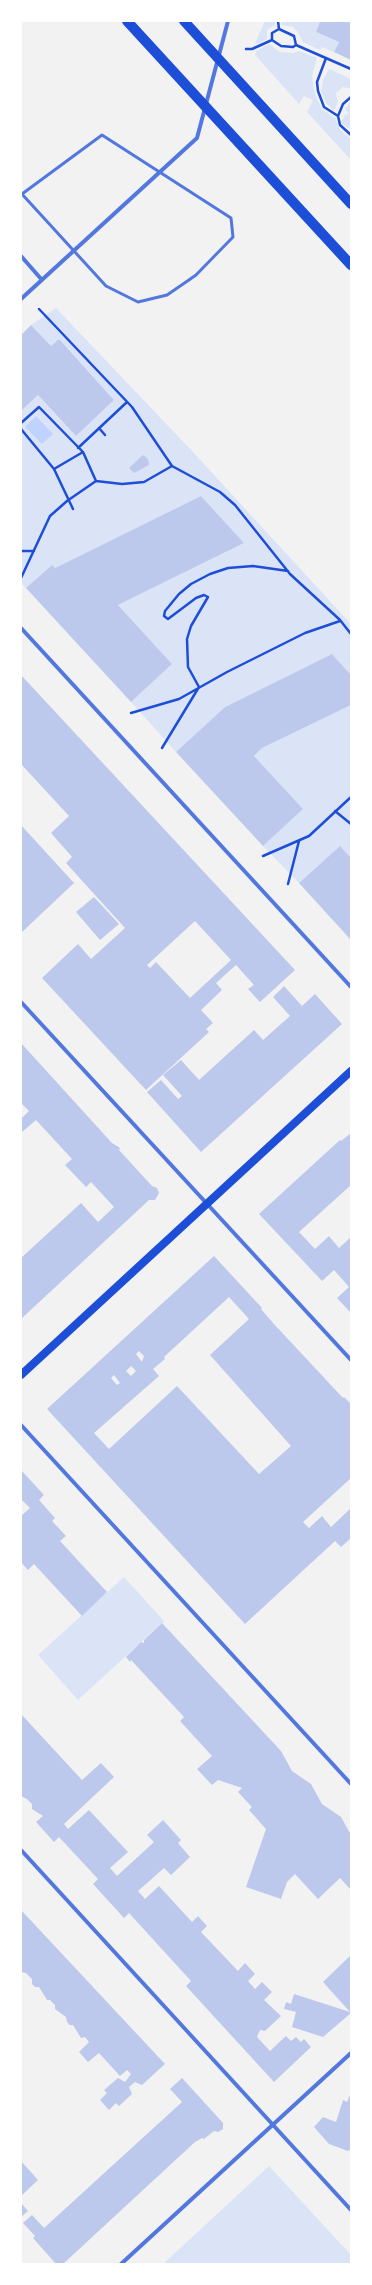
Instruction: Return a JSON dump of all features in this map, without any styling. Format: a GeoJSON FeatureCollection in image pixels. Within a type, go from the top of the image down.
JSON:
{"type":"FeatureCollection","features":[{"type":"Feature","properties":{"kind":"main road"},"geometry":{"type":"LineString","coordinates":[[127,21],[351,265]]}},
{"type":"Feature","properties":{"kind":"main road"},"geometry":{"type":"LineString","coordinates":[[184,21],[351,204]]}},
{"type":"Feature","properties":{"kind":"main road"},"geometry":{"type":"LineString","coordinates":[[21,1375],[351,1071]]}},
{"type":"Feature","properties":{"kind":"street"},"geometry":{"type":"LineString","coordinates":[[21,300],[197,138],[228,21]]}},
{"type":"Feature","properties":{"kind":"street"},"geometry":{"type":"LineString","coordinates":[[21,256],[42,280]]}},
{"type":"Feature","properties":{"kind":"street"},"geometry":{"type":"LineString","coordinates":[[21,628],[351,986]]}},
{"type":"Feature","properties":{"kind":"street"},"geometry":{"type":"LineString","coordinates":[[21,1002],[351,1359]]}},
{"type":"Feature","properties":{"kind":"street"},"geometry":{"type":"LineString","coordinates":[[21,1425],[351,1784]]}},
{"type":"Feature","properties":{"kind":"street"},"geometry":{"type":"LineString","coordinates":[[21,1850],[351,2210]]}},
{"type":"Feature","properties":{"kind":"street"},"geometry":{"type":"LineString","coordinates":[[121,2264],[351,2053]]}},
{"type":"Feature","properties":{"kind":"lane"},"geometry":{"type":"LineString","coordinates":[[102,134],[231,218],[233,237],[196,275],[181,286],[167,295],[138,302],[106,286],[21,193],[102,134]]}},
{"type":"Feature","properties":{"kind":"path"},"geometry":{"type":"LineString","coordinates":[[278,21],[280,29]]}},
{"type":"Feature","properties":{"kind":"path"},"geometry":{"type":"LineString","coordinates":[[272,40],[272,32],[280,29],[294,36],[296,45]]}},
{"type":"Feature","properties":{"kind":"path"},"geometry":{"type":"LineString","coordinates":[[272,40],[280,46],[293,47],[296,45],[351,69]]}},
{"type":"Feature","properties":{"kind":"path"},"geometry":{"type":"LineString","coordinates":[[246,49],[252,49],[272,40]]}},
{"type":"Feature","properties":{"kind":"path"},"geometry":{"type":"LineString","coordinates":[[326,58],[319,73],[318,91],[324,107],[338,116]]}},
{"type":"Feature","properties":{"kind":"path"},"geometry":{"type":"LineString","coordinates":[[351,97],[343,104],[338,116],[340,125],[351,135]]}},
{"type":"Feature","properties":{"kind":"path"},"geometry":{"type":"LineString","coordinates":[[39,309],[127,402],[172,466],[220,492],[235,505],[288,571],[340,620],[351,634]]}},
{"type":"Feature","properties":{"kind":"path"},"geometry":{"type":"LineString","coordinates":[[78,448],[127,402]]}},
{"type":"Feature","properties":{"kind":"path"},"geometry":{"type":"LineString","coordinates":[[21,423],[39,406],[83,452],[96,481]]}},
{"type":"Feature","properties":{"kind":"path"},"geometry":{"type":"LineString","coordinates":[[21,428],[54,469],[67,501],[73,509]]}},
{"type":"Feature","properties":{"kind":"path"},"geometry":{"type":"LineString","coordinates":[[99,428],[105,435]]}},
{"type":"Feature","properties":{"kind":"path"},"geometry":{"type":"LineString","coordinates":[[54,469],[83,452]]}},
{"type":"Feature","properties":{"kind":"path"},"geometry":{"type":"LineString","coordinates":[[21,578],[50,516],[67,501],[96,481],[122,484],[144,482],[172,466]]}},
{"type":"Feature","properties":{"kind":"path"},"geometry":{"type":"LineString","coordinates":[[21,551],[34,551]]}},
{"type":"Feature","properties":{"kind":"path"},"geometry":{"type":"LineString","coordinates":[[199,687],[188,667],[187,640],[195,616],[208,597],[204,594],[196,598],[168,619],[164,616],[165,611],[179,594],[191,584],[210,574],[228,568],[253,566],[288,571]]}},
{"type":"Feature","properties":{"kind":"path"},"geometry":{"type":"LineString","coordinates":[[131,713],[179,699],[199,687],[298,637],[340,620]]}},
{"type":"Feature","properties":{"kind":"path"},"geometry":{"type":"LineString","coordinates":[[162,748],[199,687]]}},
{"type":"Feature","properties":{"kind":"path"},"geometry":{"type":"LineString","coordinates":[[263,856],[309,836],[351,797]]}},
{"type":"Feature","properties":{"kind":"path"},"geometry":{"type":"LineString","coordinates":[[336,812],[351,824]]}},
{"type":"Feature","properties":{"kind":"path"},"geometry":{"type":"LineString","coordinates":[[288,884],[299,840]]}},
{"type":"Feature","properties":{"kind":"shaded area"},"geometry":{"type":"Polygon","coordinates":[[[265,21],[275,21],[275,25],[267,30],[267,39],[258,44],[255,43],[265,21]]]}},
{"type":"Feature","properties":{"kind":"shaded area"},"geometry":{"type":"Polygon","coordinates":[[[281,21],[320,21],[316,32],[339,42],[334,52],[322,47],[320,50],[303,42],[298,32],[293,27],[282,25],[281,21]]]}},
{"type":"Feature","properties":{"kind":"shaded area"},"geometry":{"type":"Polygon","coordinates":[[[269,44],[280,52],[293,53],[299,51],[317,58],[312,76],[315,95],[322,109],[335,118],[340,130],[351,139],[351,160],[307,112],[313,100],[304,96],[299,104],[255,55],[256,51],[269,44]]]}},
{"type":"Feature","properties":{"kind":"shaded area"},"geometry":{"type":"Polygon","coordinates":[[[329,69],[351,79],[351,89],[343,87],[336,93],[338,102],[334,111],[326,103],[321,92],[323,80],[329,69]]]}},
{"type":"Feature","properties":{"kind":"shaded area"},"geometry":{"type":"Polygon","coordinates":[[[351,100],[351,130],[341,123],[345,114],[347,115],[348,112],[345,110],[351,100]]]}},
{"type":"Feature","properties":{"kind":"shaded area"},"geometry":{"type":"Polygon","coordinates":[[[56,308],[193,452],[351,624],[351,675],[332,654],[225,707],[176,752],[131,702],[172,664],[118,605],[244,543],[201,496],[55,568],[52,565],[26,588],[21,583],[21,506],[23,504],[21,501],[21,411],[38,395],[76,436],[114,400],[59,339],[51,346],[31,325],[56,308]]]}},
{"type":"Feature","properties":{"kind":"shaded area"},"geometry":{"type":"Polygon","coordinates":[[[351,705],[351,858],[340,846],[299,883],[263,846],[303,809],[254,756],[262,748],[351,705]]]}},
{"type":"Feature","properties":{"kind":"shaded area"},"geometry":{"type":"Polygon","coordinates":[[[124,1577],[164,1621],[78,1700],[38,1655],[124,1577]]]}},
{"type":"Feature","properties":{"kind":"shaded area"},"geometry":{"type":"Polygon","coordinates":[[[269,2166],[351,2255],[351,2264],[163,2264],[269,2166]]]}},
{"type":"Feature","properties":{"kind":"water"},"geometry":{"type":"Polygon","coordinates":[[[36,416],[53,434],[42,444],[25,427],[36,416]]]}},
{"type":"Feature","properties":{"kind":"building"},"geometry":{"type":"Polygon","coordinates":[[[320,21],[351,21],[351,60],[334,52],[339,42],[316,32],[320,21]]]}},
{"type":"Feature","properties":{"kind":"building"},"geometry":{"type":"Polygon","coordinates":[[[31,325],[51,346],[59,339],[114,400],[76,436],[38,395],[21,411],[21,335],[31,325]]]}},
{"type":"Feature","properties":{"kind":"building"},"geometry":{"type":"Polygon","coordinates":[[[143,455],[148,459],[149,465],[134,473],[129,468],[143,455]]]}},
{"type":"Feature","properties":{"kind":"building"},"geometry":{"type":"Polygon","coordinates":[[[201,496],[244,543],[118,605],[172,664],[131,702],[26,588],[52,565],[55,568],[201,496]]]}},
{"type":"Feature","properties":{"kind":"building"},"geometry":{"type":"Polygon","coordinates":[[[332,654],[351,675],[351,705],[262,748],[254,756],[303,809],[263,846],[176,752],[225,707],[332,654]]]}},
{"type":"Feature","properties":{"kind":"building"},"geometry":{"type":"Polygon","coordinates":[[[21,675],[295,970],[260,1002],[248,989],[254,985],[236,965],[216,983],[222,990],[201,1010],[213,1023],[206,1029],[209,1032],[146,1090],[42,978],[78,944],[91,959],[125,928],[66,863],[72,857],[51,833],[69,816],[21,764],[21,675]],[[195,921],[147,965],[150,968],[156,962],[190,998],[231,960],[195,921]]]}},
{"type":"Feature","properties":{"kind":"building"},"geometry":{"type":"Polygon","coordinates":[[[21,825],[74,883],[21,933],[21,825]]]}},
{"type":"Feature","properties":{"kind":"building"},"geometry":{"type":"Polygon","coordinates":[[[340,846],[351,858],[351,940],[299,883],[340,846]]]}},
{"type":"Feature","properties":{"kind":"building"},"geometry":{"type":"Polygon","coordinates":[[[94,897],[119,924],[100,940],[76,912],[94,897]]]}},
{"type":"Feature","properties":{"kind":"building"},"geometry":{"type":"Polygon","coordinates":[[[284,986],[302,1006],[315,994],[342,1024],[201,1152],[147,1092],[161,1080],[178,1099],[182,1096],[163,1075],[181,1060],[199,1080],[254,1030],[263,1040],[290,1016],[273,997],[284,986]]]}},
{"type":"Feature","properties":{"kind":"building"},"geometry":{"type":"Polygon","coordinates":[[[21,1043],[112,1143],[120,1148],[119,1150],[152,1186],[157,1188],[159,1193],[155,1200],[149,1200],[21,1319],[21,1258],[81,1203],[98,1222],[114,1207],[91,1182],[86,1187],[65,1165],[72,1159],[36,1120],[22,1132],[21,1131],[21,1119],[29,1111],[21,1103],[21,1043]]]}},
{"type":"Feature","properties":{"kind":"building"},"geometry":{"type":"Polygon","coordinates":[[[351,1133],[351,1185],[299,1232],[315,1249],[329,1236],[339,1248],[351,1237],[351,1313],[337,1298],[349,1287],[334,1270],[322,1281],[259,1214],[340,1140],[341,1141],[351,1133]]]}},
{"type":"Feature","properties":{"kind":"building"},"geometry":{"type":"Polygon","coordinates":[[[214,1256],[262,1308],[261,1309],[273,1323],[343,1398],[344,1397],[351,1404],[351,1478],[303,1522],[309,1528],[322,1516],[331,1527],[351,1508],[351,1538],[341,1547],[335,1541],[245,1624],[47,1409],[214,1256]],[[229,1297],[164,1357],[165,1359],[153,1369],[159,1376],[94,1433],[109,1449],[177,1386],[259,1474],[291,1446],[210,1355],[249,1319],[229,1297]],[[139,1351],[136,1354],[142,1362],[144,1356],[139,1351]],[[131,1366],[126,1371],[131,1376],[136,1371],[131,1366]],[[114,1375],[111,1378],[117,1385],[120,1383],[114,1375]]]}},
{"type":"Feature","properties":{"kind":"building"},"geometry":{"type":"Polygon","coordinates":[[[21,1470],[44,1495],[39,1500],[55,1518],[52,1521],[66,1536],[60,1541],[107,1592],[82,1616],[34,1564],[28,1570],[21,1562],[21,1516],[30,1508],[21,1499],[21,1470]]]}},
{"type":"Feature","properties":{"kind":"building"},"geometry":{"type":"Polygon","coordinates":[[[162,1623],[281,1751],[292,1771],[311,1784],[322,1804],[341,1817],[351,1835],[351,1890],[340,1878],[318,1899],[295,1874],[287,1882],[281,1899],[246,1887],[266,1829],[249,1810],[252,1807],[238,1792],[242,1788],[218,1780],[212,1785],[197,1769],[212,1756],[180,1721],[184,1717],[131,1660],[130,1662],[126,1657],[141,1642],[144,1643],[144,1640],[162,1623]]]}},
{"type":"Feature","properties":{"kind":"building"},"geometry":{"type":"Polygon","coordinates":[[[21,1714],[82,1780],[101,1763],[114,1777],[64,1824],[68,1829],[89,1810],[128,1852],[110,1868],[117,1876],[154,1842],[147,1835],[163,1820],[181,1840],[178,1843],[190,1857],[171,1875],[164,1868],[138,1891],[145,1899],[159,1886],[192,1922],[198,1916],[207,1926],[201,1932],[238,1971],[245,1963],[255,1974],[248,1981],[255,1989],[262,1982],[272,1992],[264,2000],[281,2016],[265,2031],[260,2030],[257,2037],[270,2051],[286,2036],[291,2041],[296,2037],[301,2042],[304,2039],[311,2047],[274,2082],[186,1986],[191,1981],[129,1913],[124,1918],[93,1884],[98,1879],[59,1837],[54,1842],[36,1822],[43,1816],[32,1809],[32,1804],[21,1796],[21,1714]]]}},
{"type":"Feature","properties":{"kind":"building"},"geometry":{"type":"Polygon","coordinates":[[[21,1910],[165,2064],[142,2085],[135,2082],[129,2087],[132,2094],[119,2106],[116,2103],[109,2110],[100,2100],[107,2093],[104,2090],[118,2078],[125,2082],[131,2074],[127,2070],[120,2076],[99,2053],[88,2062],[79,2052],[89,2042],[85,2037],[81,2038],[73,2025],[70,2025],[67,2022],[66,2017],[55,2009],[55,2005],[50,2000],[47,2000],[39,1987],[35,1987],[32,1984],[32,1979],[26,1973],[21,1972],[21,1910]]]}},
{"type":"Feature","properties":{"kind":"building"},"geometry":{"type":"Polygon","coordinates":[[[351,1955],[351,2013],[323,2037],[292,2027],[296,2012],[284,2009],[286,2002],[291,2004],[294,1994],[350,2012],[323,1982],[351,1955]]]}},
{"type":"Feature","properties":{"kind":"building"},"geometry":{"type":"Polygon","coordinates":[[[182,2078],[223,2123],[223,2129],[218,2132],[214,2131],[204,2139],[202,2138],[195,2142],[63,2264],[56,2264],[33,2238],[35,2236],[23,2223],[32,2215],[44,2228],[182,2102],[170,2089],[182,2078]]]}},
{"type":"Feature","properties":{"kind":"building"},"geometry":{"type":"Polygon","coordinates":[[[351,2093],[351,2149],[348,2151],[329,2144],[314,2127],[323,2117],[336,2122],[343,2100],[347,2102],[351,2093]]]}},
{"type":"Feature","properties":{"kind":"building"},"geometry":{"type":"Polygon","coordinates":[[[21,2161],[38,2180],[21,2196],[21,2161]]]}},
{"type":"Feature","properties":{"kind":"building"},"geometry":{"type":"Polygon","coordinates":[[[21,2203],[28,2211],[21,2217],[21,2203]]]}}]}
